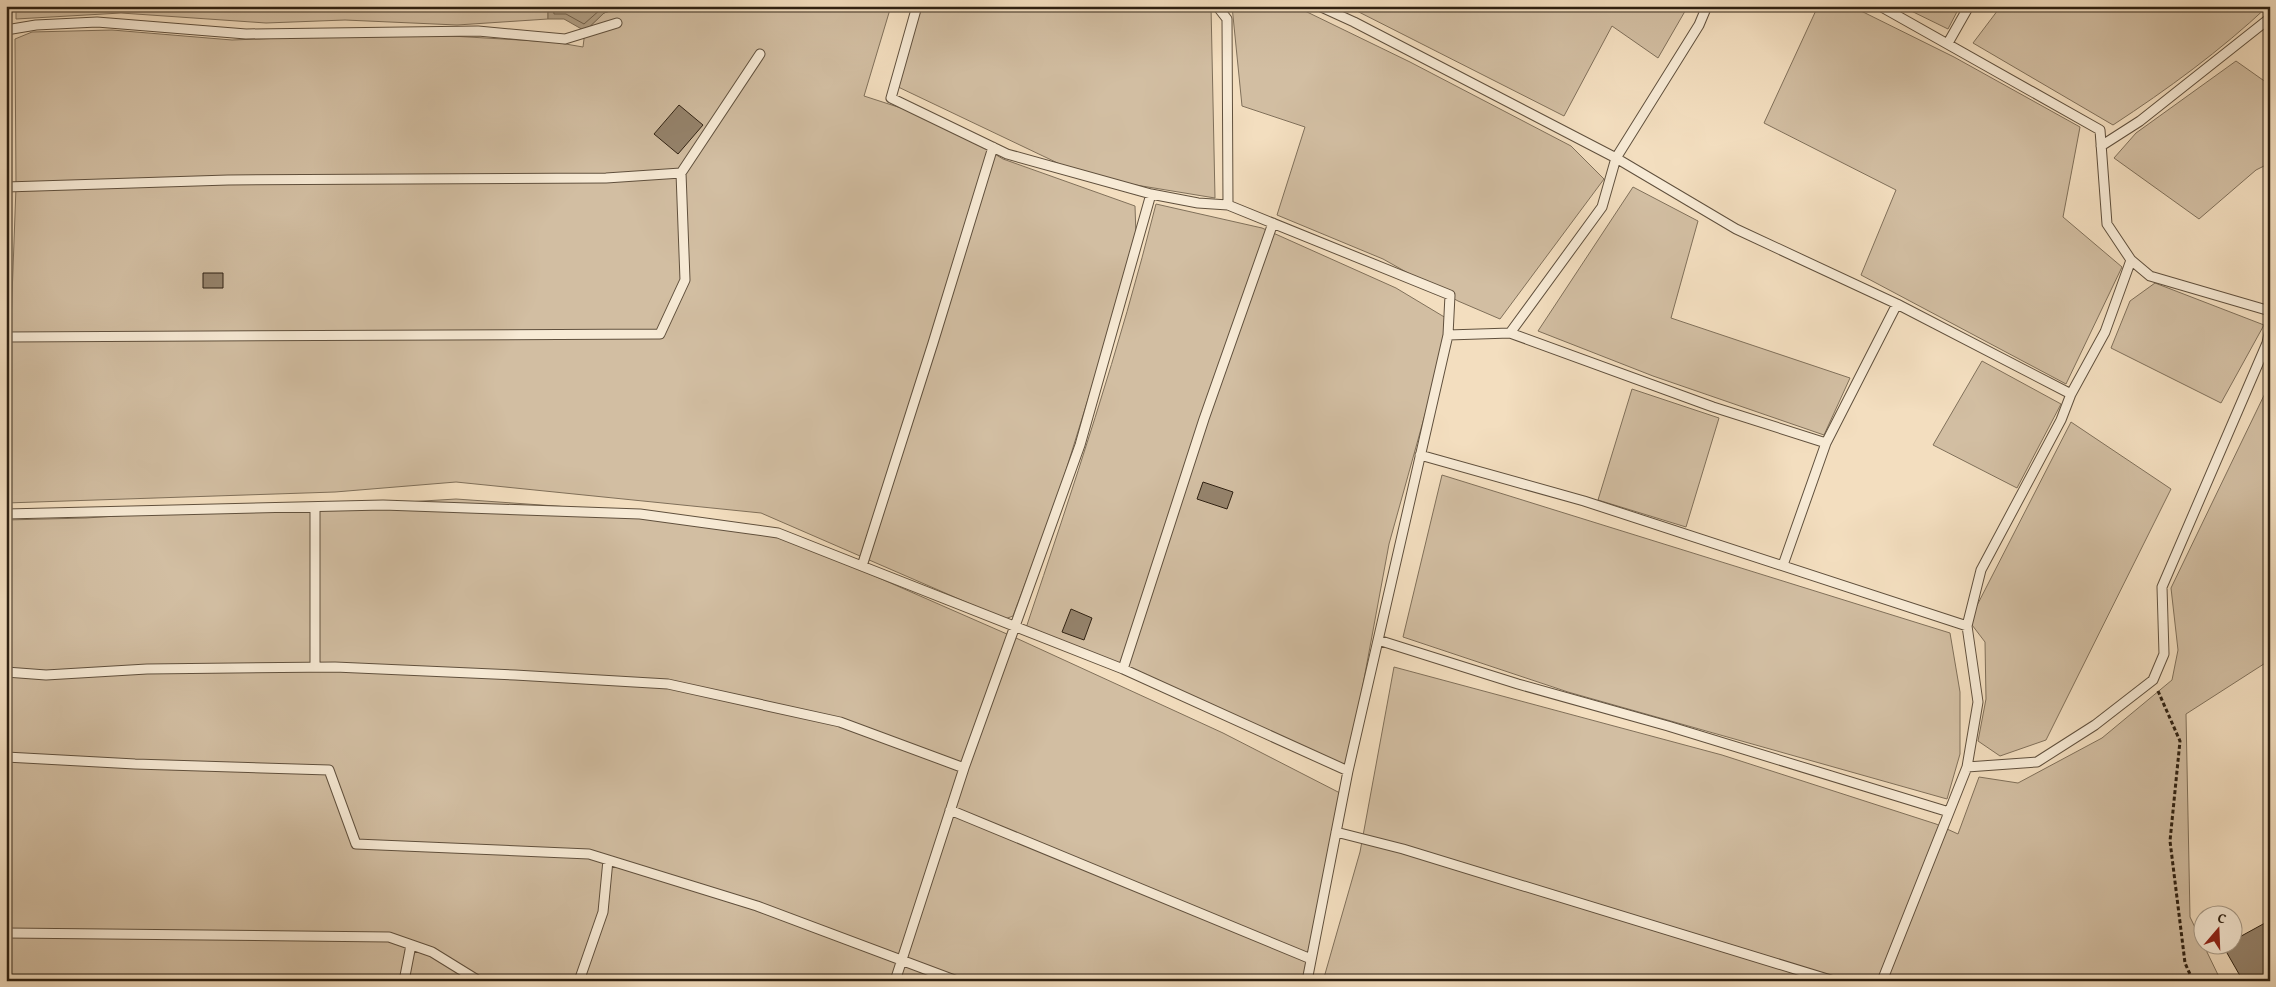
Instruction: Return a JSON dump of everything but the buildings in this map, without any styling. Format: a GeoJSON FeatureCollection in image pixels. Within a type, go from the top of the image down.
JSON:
{"type":"FeatureCollection","features":[{"type":"Feature","properties":{"kind":"lane"},"geometry":{"type":"LineString","coordinates":[[7,6],[6,30],[36,25],[97,22],[246,34],[478,31],[564,38],[617,22]]}},
{"type":"Feature","properties":{"kind":"lane"},"geometry":{"type":"LineString","coordinates":[[917,6],[891,98],[1007,154],[1151,194],[1198,203],[1228,205],[1450,296],[1448,335],[1348,771],[1307,981]]}},
{"type":"Feature","properties":{"kind":"lane"},"geometry":{"type":"LineString","coordinates":[[1217,6],[1227,19],[1228,205]]}},
{"type":"Feature","properties":{"kind":"lane"},"geometry":{"type":"LineString","coordinates":[[1319,6],[1354,22],[1616,158],[1736,229],[1897,304],[2071,394]]}},
{"type":"Feature","properties":{"kind":"lane"},"geometry":{"type":"LineString","coordinates":[[1510,333],[1602,207],[1616,158],[1699,25],[1707,6]]}},
{"type":"Feature","properties":{"kind":"lane"},"geometry":{"type":"LineString","coordinates":[[1880,6],[2100,130],[2108,224],[2131,260],[2150,276],[2270,310]]}},
{"type":"Feature","properties":{"kind":"lane"},"geometry":{"type":"LineString","coordinates":[[1948,43],[1969,6]]}},
{"type":"Feature","properties":{"kind":"lane"},"geometry":{"type":"LineString","coordinates":[[2101,146],[2140,121],[2270,18]]}},
{"type":"Feature","properties":{"kind":"lane"},"geometry":{"type":"LineString","coordinates":[[6,337],[660,334],[685,280],[681,173],[760,54]]}},
{"type":"Feature","properties":{"kind":"lane"},"geometry":{"type":"LineString","coordinates":[[862,566],[993,147]]}},
{"type":"Feature","properties":{"kind":"lane"},"geometry":{"type":"LineString","coordinates":[[6,187],[228,180],[606,178],[681,173]]}},
{"type":"Feature","properties":{"kind":"lane"},"geometry":{"type":"LineString","coordinates":[[895,981],[964,768],[1080,445],[1151,194]]}},
{"type":"Feature","properties":{"kind":"lane"},"geometry":{"type":"LineString","coordinates":[[1123,669],[1204,419],[1273,224]]}},
{"type":"Feature","properties":{"kind":"lane"},"geometry":{"type":"LineString","coordinates":[[1882,981],[1967,767],[1978,702],[1967,626],[1981,570],[2061,420],[2071,394],[2105,332],[2131,260]]}},
{"type":"Feature","properties":{"kind":"lane"},"geometry":{"type":"LineString","coordinates":[[1783,564],[1826,443],[1897,304]]}},
{"type":"Feature","properties":{"kind":"lane"},"geometry":{"type":"LineString","coordinates":[[1967,767],[2037,762],[2095,725],[2153,680],[2164,654],[2162,587],[2267,343],[2270,329]]}},
{"type":"Feature","properties":{"kind":"lane"},"geometry":{"type":"LineString","coordinates":[[1448,335],[1510,333],[1713,407],[1826,443]]}},
{"type":"Feature","properties":{"kind":"lane"},"geometry":{"type":"LineString","coordinates":[[1420,455],[1584,501],[1783,564],[1967,626]]}},
{"type":"Feature","properties":{"kind":"lane"},"geometry":{"type":"LineString","coordinates":[[6,514],[383,505],[640,514],[778,534],[1016,625],[1123,669],[1348,771]]}},
{"type":"Feature","properties":{"kind":"lane"},"geometry":{"type":"LineString","coordinates":[[315,507],[316,667]]}},
{"type":"Feature","properties":{"kind":"lane"},"geometry":{"type":"LineString","coordinates":[[1378,640],[1518,684],[1668,726],[1949,812]]}},
{"type":"Feature","properties":{"kind":"lane"},"geometry":{"type":"LineString","coordinates":[[6,672],[46,675],[147,669],[316,667],[516,674],[668,684],[840,722],[964,768]]}},
{"type":"Feature","properties":{"kind":"lane"},"geometry":{"type":"LineString","coordinates":[[6,757],[329,770],[356,844],[590,854],[757,906],[957,981]]}},
{"type":"Feature","properties":{"kind":"lane"},"geometry":{"type":"LineString","coordinates":[[950,810],[1311,960]]}},
{"type":"Feature","properties":{"kind":"lane"},"geometry":{"type":"LineString","coordinates":[[1336,832],[1422,855],[1834,981]]}},
{"type":"Feature","properties":{"kind":"lane"},"geometry":{"type":"LineString","coordinates":[[579,981],[603,912],[608,860]]}},
{"type":"Feature","properties":{"kind":"lane"},"geometry":{"type":"LineString","coordinates":[[6,933],[390,938],[432,952],[479,981]]}},
{"type":"Feature","properties":{"kind":"lane"},"geometry":{"type":"LineString","coordinates":[[404,981],[411,945]]}},
{"type":"Feature","properties":{"kind":"path"},"geometry":{"type":"LineString","coordinates":[[2153,680],[2180,741],[2170,841],[2185,963],[2193,981]]}},
{"type":"Feature","properties":{"kind":"shaded area"},"geometry":{"type":"Polygon","coordinates":[[[16,6],[548,6],[548,19],[457,25],[345,20],[266,23],[121,13],[16,19],[16,6]]]}},
{"type":"Feature","properties":{"kind":"shaded area"},"geometry":{"type":"Polygon","coordinates":[[[625,6],[891,6],[864,96],[938,120],[1003,159],[1135,206],[1136,236],[1098,367],[1058,496],[1013,616],[1005,619],[761,513],[456,482],[335,492],[6,503],[6,392],[10,351],[16,187],[15,39],[32,32],[112,30],[232,40],[334,36],[451,36],[554,42],[583,47],[585,31],[604,13],[625,6]]]}},
{"type":"Feature","properties":{"kind":"shaded area"},"geometry":{"type":"Polygon","coordinates":[[[918,6],[1211,6],[1215,198],[1087,177],[894,85],[918,6]]]}},
{"type":"Feature","properties":{"kind":"shaded area"},"geometry":{"type":"Polygon","coordinates":[[[1232,6],[1280,6],[1305,11],[1410,62],[1571,146],[1604,179],[1500,319],[1458,301],[1383,259],[1277,215],[1305,127],[1242,106],[1232,6]]]}},
{"type":"Feature","properties":{"kind":"shaded area"},"geometry":{"type":"Polygon","coordinates":[[[1347,6],[1688,6],[1658,58],[1612,26],[1564,116],[1347,6]]]}},
{"type":"Feature","properties":{"kind":"shaded area"},"geometry":{"type":"Polygon","coordinates":[[[1818,6],[1851,6],[1954,57],[2080,127],[2063,217],[2122,267],[2066,384],[1861,275],[1896,190],[1764,123],[1818,6]]]}},
{"type":"Feature","properties":{"kind":"shaded area"},"geometry":{"type":"Polygon","coordinates":[[[1901,6],[1960,6],[1948,29],[1901,6]]]}},
{"type":"Feature","properties":{"kind":"shaded area"},"geometry":{"type":"Polygon","coordinates":[[[2001,6],[2268,6],[2193,69],[2113,125],[1973,43],[2001,6]]]}},
{"type":"Feature","properties":{"kind":"shaded area"},"geometry":{"type":"Polygon","coordinates":[[[2236,61],[2270,85],[2270,163],[2256,170],[2199,219],[2114,158],[2136,133],[2236,61]]]}},
{"type":"Feature","properties":{"kind":"shaded area"},"geometry":{"type":"Polygon","coordinates":[[[1633,187],[1698,221],[1671,318],[1850,378],[1824,435],[1653,376],[1538,331],[1633,187]]]}},
{"type":"Feature","properties":{"kind":"shaded area"},"geometry":{"type":"Polygon","coordinates":[[[1156,204],[1262,228],[1396,288],[1451,321],[1389,544],[1347,771],[1293,751],[1228,717],[1026,628],[1111,365],[1156,204]]]}},
{"type":"Feature","properties":{"kind":"shaded area"},"geometry":{"type":"Polygon","coordinates":[[[2155,283],[2264,325],[2221,403],[2111,348],[2130,301],[2155,283]]]}},
{"type":"Feature","properties":{"kind":"shaded area"},"geometry":{"type":"Polygon","coordinates":[[[1982,361],[2061,404],[2017,488],[1933,445],[1982,361]]]}},
{"type":"Feature","properties":{"kind":"shaded area"},"geometry":{"type":"Polygon","coordinates":[[[2270,383],[2270,660],[2186,714],[2190,917],[2194,925],[2194,954],[2208,954],[2221,981],[1323,981],[1360,852],[1394,667],[1722,755],[1936,824],[1958,834],[1979,777],[2018,783],[2102,738],[2172,680],[2178,650],[2171,588],[2270,383]]]}},
{"type":"Feature","properties":{"kind":"shaded area"},"geometry":{"type":"Polygon","coordinates":[[[1632,389],[1719,418],[1686,527],[1598,500],[1632,389]]]}},
{"type":"Feature","properties":{"kind":"shaded area"},"geometry":{"type":"Polygon","coordinates":[[[2071,422],[2171,489],[2046,740],[2000,756],[1978,741],[1986,699],[1985,642],[1969,621],[2071,422]]]}},
{"type":"Feature","properties":{"kind":"shaded area"},"geometry":{"type":"Polygon","coordinates":[[[1442,475],[1950,633],[1960,692],[1960,754],[1947,799],[1568,692],[1403,637],[1442,475]]]}},
{"type":"Feature","properties":{"kind":"shaded area"},"geometry":{"type":"Polygon","coordinates":[[[456,499],[640,512],[765,528],[1016,638],[1223,733],[1340,793],[1305,981],[8,981],[6,520],[325,507],[456,499]]]}},
{"type":"Feature","properties":{"kind":"water"},"geometry":{"type":"Polygon","coordinates":[[[548,6],[625,6],[604,13],[585,31],[564,19],[548,19],[548,6]]]}}]}
